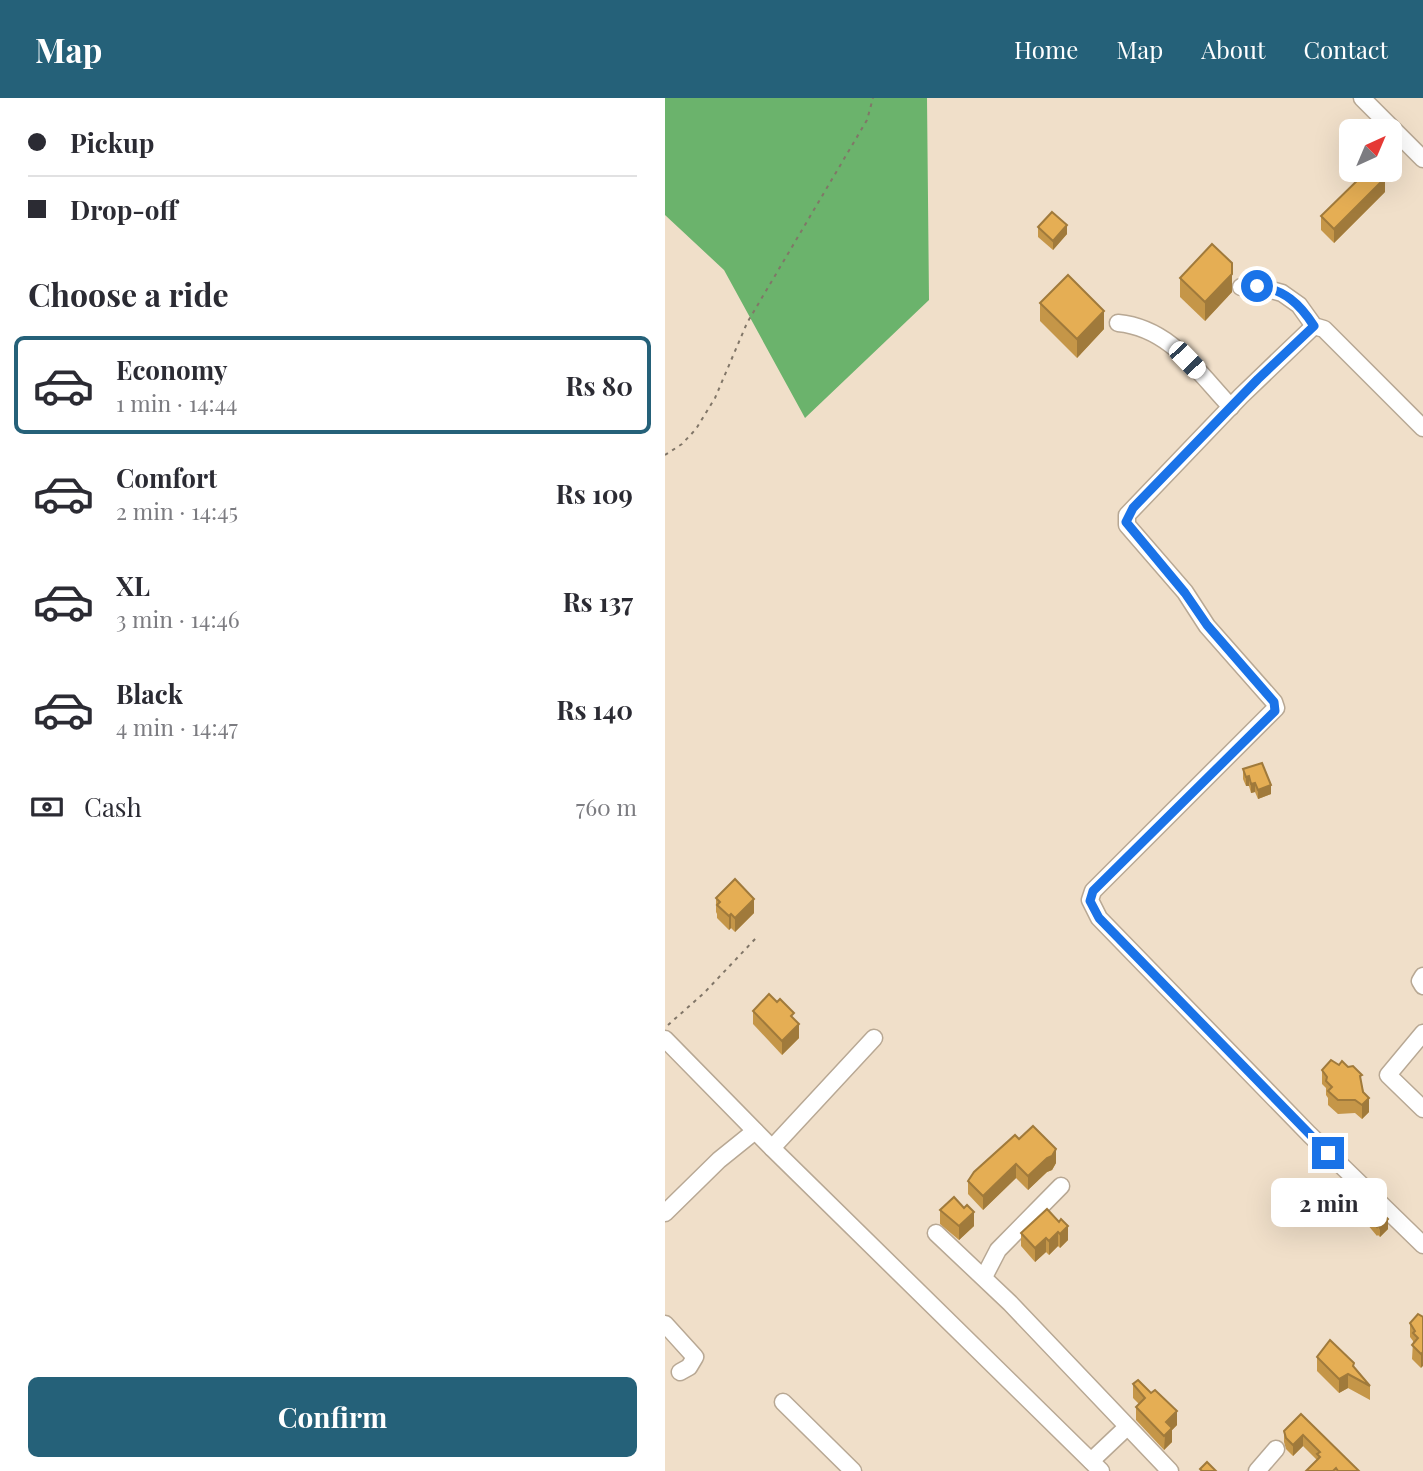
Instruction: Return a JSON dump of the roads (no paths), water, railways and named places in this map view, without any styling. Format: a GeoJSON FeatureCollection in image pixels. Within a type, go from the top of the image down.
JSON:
{"type":"FeatureCollection","features":[{"type":"Feature","properties":{"kind":"street"},"geometry":{"type":"LineString","coordinates":[[1366,99],[1423,159]]}},
{"type":"Feature","properties":{"kind":"street"},"geometry":{"type":"LineString","coordinates":[[1241,287],[1257,286],[1282,293],[1299,305],[1314,326],[1324,329],[1423,428]]}},
{"type":"Feature","properties":{"kind":"street"},"geometry":{"type":"LineString","coordinates":[[1118,323],[1145,328],[1162,336],[1231,407]]}},
{"type":"Feature","properties":{"kind":"street"},"geometry":{"type":"LineString","coordinates":[[1314,326],[1133,508],[1126,522],[1185,593],[1207,625],[1274,702],[1275,711],[1093,891],[1090,901],[1092,909],[1118,937],[1309,1134],[1423,1245]]}},
{"type":"Feature","properties":{"kind":"street"},"geometry":{"type":"LineString","coordinates":[[1423,976],[1420,981],[1423,986]]}},
{"type":"Feature","properties":{"kind":"street"},"geometry":{"type":"LineString","coordinates":[[1423,1033],[1388,1074],[1423,1109]]}},
{"type":"Feature","properties":{"kind":"street"},"geometry":{"type":"LineString","coordinates":[[772,1148],[874,1038]]}},
{"type":"Feature","properties":{"kind":"street"},"geometry":{"type":"LineString","coordinates":[[665,1039],[772,1148],[1096,1466],[1126,1427]]}},
{"type":"Feature","properties":{"kind":"street"},"geometry":{"type":"LineString","coordinates":[[665,1213],[719,1160],[755,1131]]}},
{"type":"Feature","properties":{"kind":"street"},"geometry":{"type":"LineString","coordinates":[[984,1278],[998,1250],[1061,1186]]}},
{"type":"Feature","properties":{"kind":"street"},"geometry":{"type":"LineString","coordinates":[[936,1233],[984,1278],[1170,1471]]}},
{"type":"Feature","properties":{"kind":"street"},"geometry":{"type":"LineString","coordinates":[[665,1324],[695,1357],[689,1367],[680,1372]]}},
{"type":"Feature","properties":{"kind":"street"},"geometry":{"type":"LineString","coordinates":[[783,1402],[853,1471]]}},
{"type":"Feature","properties":{"kind":"street"},"geometry":{"type":"LineString","coordinates":[[1257,1471],[1276,1449]]}}]}
